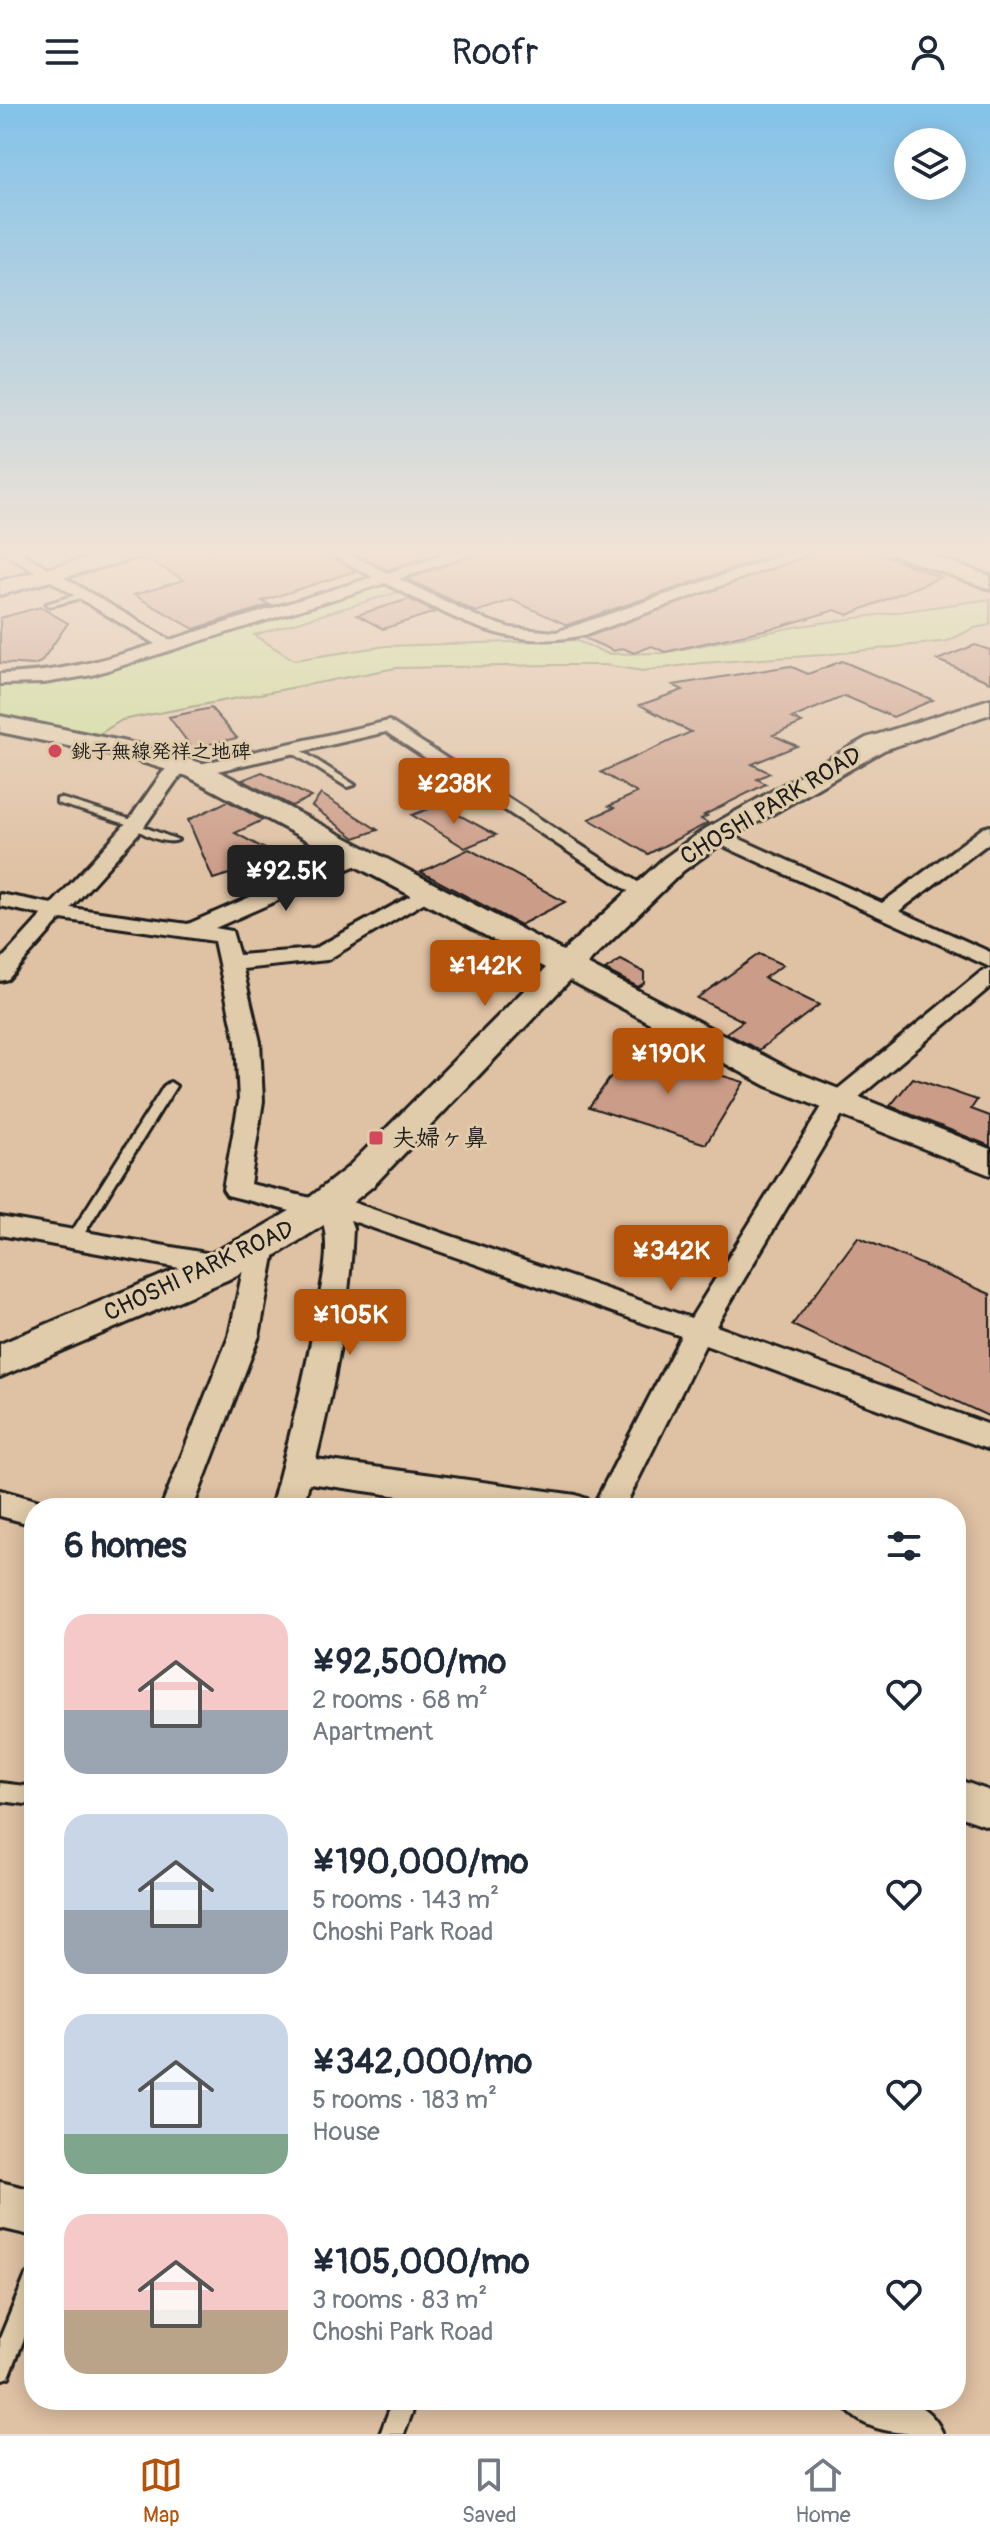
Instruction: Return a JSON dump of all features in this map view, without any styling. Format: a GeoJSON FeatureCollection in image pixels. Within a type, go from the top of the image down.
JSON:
{"type":"FeatureCollection","features":[{"type":"Feature","properties":{"kind":"street"},"geometry":{"type":"LineString","coordinates":[[0,679],[62,676],[118,660]]}},
{"type":"Feature","properties":{"kind":"street","name":"CHOSHI PARK ROAD"},"geometry":{"type":"LineString","coordinates":[[0,1361],[223,1266],[326,1207],[567,965],[673,865],[715,835],[875,744],[988,708]]}},
{"type":"Feature","properties":{"kind":"street"},"geometry":{"type":"LineString","coordinates":[[0,724],[136,752],[189,768],[779,1078],[990,1163]]}},
{"type":"Feature","properties":{"kind":"street"},"geometry":{"type":"LineString","coordinates":[[0,974],[136,824],[169,777],[189,768],[389,726],[643,892]]}},
{"type":"Feature","properties":{"kind":"street"},"geometry":{"type":"LineString","coordinates":[[884,912],[990,832]]}},
{"type":"Feature","properties":{"kind":"street"},"geometry":{"type":"LineString","coordinates":[[715,835],[990,960]]}},
{"type":"Feature","properties":{"kind":"street"},"geometry":{"type":"LineString","coordinates":[[193,930],[361,856]]}},
{"type":"Feature","properties":{"kind":"street"},"geometry":{"type":"LineString","coordinates":[[230,963],[319,955],[430,893]]}},
{"type":"Feature","properties":{"kind":"street"},"geometry":{"type":"LineString","coordinates":[[0,900],[55,912],[224,936],[248,1042],[251,1101],[236,1189],[326,1207],[698,1331],[990,1438]]}},
{"type":"Feature","properties":{"kind":"street"},"geometry":{"type":"LineString","coordinates":[[613,1498],[698,1331],[837,1103],[990,976]]}},
{"type":"Feature","properties":{"kind":"street"},"geometry":{"type":"LineString","coordinates":[[290,1498],[316,1397],[337,1278],[339,1228],[326,1207]]}},
{"type":"Feature","properties":{"kind":"street"},"geometry":{"type":"LineString","coordinates":[[0,1226],[223,1266]]}},
{"type":"Feature","properties":{"kind":"street"},"geometry":{"type":"LineString","coordinates":[[181,1498],[244,1336],[262,1246]]}},
{"type":"Feature","properties":{"kind":"street"},"geometry":{"type":"LineString","coordinates":[[298,1469],[505,1498]]}},
{"type":"Feature","properties":{"kind":"street"},"geometry":{"type":"LineString","coordinates":[[0,1503],[24,1509]]}},
{"type":"Feature","properties":{"kind":"street"},"geometry":{"type":"LineString","coordinates":[[966,1801],[990,1809]]}},
{"type":"Feature","properties":{"kind":"street"},"geometry":{"type":"LineString","coordinates":[[0,2205],[24,2211]]}},
{"type":"Feature","properties":{"kind":"street"},"geometry":{"type":"LineString","coordinates":[[885,2410],[910,2423]]}},
{"type":"Feature","properties":{"kind":"lane"},"geometry":{"type":"LineString","coordinates":[[291,748],[350,785]]}},
{"type":"Feature","properties":{"kind":"lane"},"geometry":{"type":"LineString","coordinates":[[60,801],[136,824],[141,829],[173,840]]}},
{"type":"Feature","properties":{"kind":"lane"},"geometry":{"type":"LineString","coordinates":[[74,1239],[170,1086]]}},
{"type":"Feature","properties":{"kind":"lane"},"geometry":{"type":"LineString","coordinates":[[0,1792],[24,1795]]}},
{"type":"Feature","properties":{"kind":"lane"},"geometry":{"type":"LineString","coordinates":[[0,2368],[24,2308]]}},
{"type":"Feature","properties":{"kind":"lane"},"geometry":{"type":"LineString","coordinates":[[392,2434],[401,2410]]}},
{"type":"Feature","properties":{"kind":"green space"},"geometry":{"type":"Polygon","coordinates":[[[115,660],[751,660],[643,671],[605,665],[396,668],[122,720],[94,737],[0,718],[0,685],[33,683],[115,660]]]}},
{"type":"Feature","properties":{"kind":"building"},"geometry":{"type":"Polygon","coordinates":[[[0,660],[43,660],[34,665],[0,663],[0,660]]]}},
{"type":"Feature","properties":{"kind":"building"},"geometry":{"type":"Polygon","coordinates":[[[937,660],[990,660],[990,682],[937,660]]]}},
{"type":"Feature","properties":{"kind":"building"},"geometry":{"type":"Polygon","coordinates":[[[842,661],[933,700],[893,717],[845,696],[792,718],[802,723],[773,735],[797,746],[752,764],[770,773],[757,779],[766,784],[704,815],[707,816],[701,819],[708,823],[648,854],[589,819],[637,793],[601,772],[691,732],[640,705],[683,690],[673,685],[790,666],[808,674],[842,661]]]}},
{"type":"Feature","properties":{"kind":"building"},"geometry":{"type":"Polygon","coordinates":[[[211,708],[237,738],[192,748],[169,717],[211,708]]]}},
{"type":"Feature","properties":{"kind":"building"},"geometry":{"type":"Polygon","coordinates":[[[262,772],[311,797],[292,806],[242,780],[262,772]]]}},
{"type":"Feature","properties":{"kind":"building"},"geometry":{"type":"Polygon","coordinates":[[[321,794],[378,830],[355,838],[312,806],[321,794]]]}},
{"type":"Feature","properties":{"kind":"building"},"geometry":{"type":"Polygon","coordinates":[[[228,801],[263,820],[235,833],[282,858],[213,879],[188,820],[228,801]]]}},
{"type":"Feature","properties":{"kind":"building"},"geometry":{"type":"Polygon","coordinates":[[[442,804],[496,835],[465,848],[412,815],[442,804]]]}},
{"type":"Feature","properties":{"kind":"building"},"geometry":{"type":"Polygon","coordinates":[[[469,849],[565,902],[520,925],[421,872],[469,849]]]}},
{"type":"Feature","properties":{"kind":"building"},"geometry":{"type":"Polygon","coordinates":[[[759,954],[783,965],[764,978],[819,1005],[759,1050],[726,1033],[743,1021],[697,998],[759,954]]]}},
{"type":"Feature","properties":{"kind":"building"},"geometry":{"type":"Polygon","coordinates":[[[621,960],[644,972],[644,983],[638,987],[605,970],[621,960]]]}},
{"type":"Feature","properties":{"kind":"building"},"geometry":{"type":"Polygon","coordinates":[[[631,1049],[744,1082],[706,1144],[589,1107],[631,1049]]]}},
{"type":"Feature","properties":{"kind":"building"},"geometry":{"type":"Polygon","coordinates":[[[913,1078],[977,1100],[971,1109],[990,1116],[990,1146],[890,1106],[913,1078]]]}},
{"type":"Feature","properties":{"kind":"building"},"geometry":{"type":"Polygon","coordinates":[[[858,1237],[990,1294],[990,1417],[792,1325],[858,1237]]]}},
{"type":"Feature","properties":{"kind":"place","name":"銚子無線発祥之地碑"},"geometry":{"type":"Point","coordinates":[55,751]}},
{"type":"Feature","properties":{"kind":"place","name":"夫婦ヶ鼻"},"geometry":{"type":"Point","coordinates":[376,1138]}}]}
